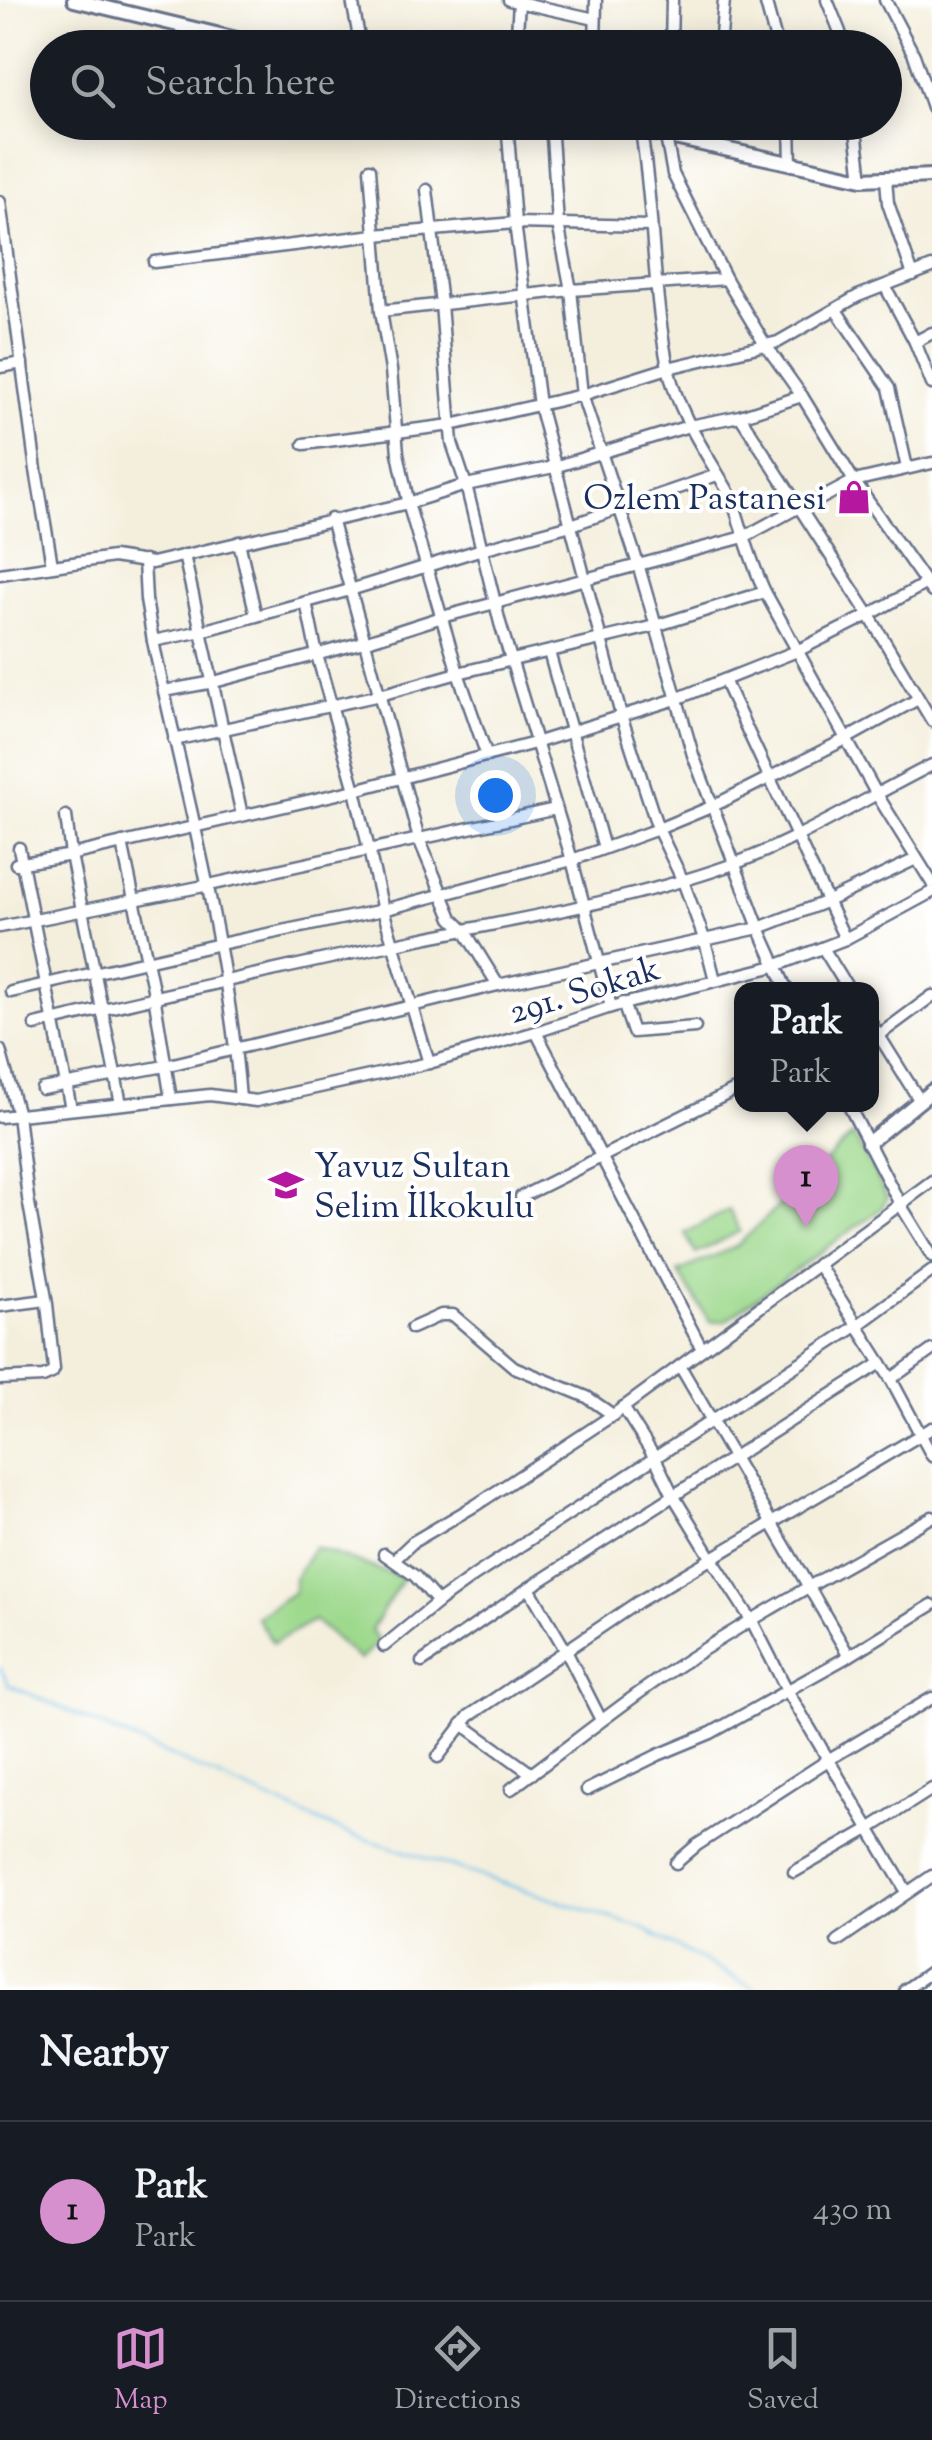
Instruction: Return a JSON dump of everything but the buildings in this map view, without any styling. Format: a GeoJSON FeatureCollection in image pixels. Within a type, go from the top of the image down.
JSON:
{"type":"FeatureCollection","features":[{"type":"Feature","properties":{"kind":"street"},"geometry":{"type":"LineString","coordinates":[[74,0],[199,30]]}},
{"type":"Feature","properties":{"kind":"street"},"geometry":{"type":"LineString","coordinates":[[352,0],[358,30]]}},
{"type":"Feature","properties":{"kind":"street"},"geometry":{"type":"LineString","coordinates":[[595,30],[596,0]]}},
{"type":"Feature","properties":{"kind":"street"},"geometry":{"type":"LineString","coordinates":[[671,30],[672,0]]}},
{"type":"Feature","properties":{"kind":"street"},"geometry":{"type":"LineString","coordinates":[[722,30],[724,0]]}},
{"type":"Feature","properties":{"kind":"street"},"geometry":{"type":"LineString","coordinates":[[766,0],[774,30]]}},
{"type":"Feature","properties":{"kind":"street"},"geometry":{"type":"LineString","coordinates":[[827,0],[839,30]]}},
{"type":"Feature","properties":{"kind":"street"},"geometry":{"type":"LineString","coordinates":[[885,0],[901,30]]}},
{"type":"Feature","properties":{"kind":"street"},"geometry":{"type":"LineString","coordinates":[[515,30],[514,1],[596,19]]}},
{"type":"Feature","properties":{"kind":"street"},"geometry":{"type":"LineString","coordinates":[[902,32],[932,106]]}},
{"type":"Feature","properties":{"kind":"street"},"geometry":{"type":"LineString","coordinates":[[508,140],[539,406],[554,467],[621,715],[658,829],[705,940],[715,980]]}},
{"type":"Feature","properties":{"kind":"street"},"geometry":{"type":"LineString","coordinates":[[552,140],[558,224],[571,290],[582,395],[712,807],[783,982]]}},
{"type":"Feature","properties":{"kind":"street"},"geometry":{"type":"LineString","coordinates":[[643,140],[668,368],[689,426],[730,494],[765,592],[876,793],[932,883]]}},
{"type":"Feature","properties":{"kind":"street"},"geometry":{"type":"LineString","coordinates":[[19,864],[355,790],[572,732],[676,699],[797,651],[930,585],[854,481],[802,396],[764,344],[673,174],[668,140]]}},
{"type":"Feature","properties":{"kind":"street"},"geometry":{"type":"LineString","coordinates":[[692,140],[862,179],[932,176]]}},
{"type":"Feature","properties":{"kind":"street"},"geometry":{"type":"LineString","coordinates":[[710,147],[711,140]]}},
{"type":"Feature","properties":{"kind":"street"},"geometry":{"type":"LineString","coordinates":[[790,140],[791,165]]}},
{"type":"Feature","properties":{"kind":"street"},"geometry":{"type":"LineString","coordinates":[[857,140],[862,179]]}},
{"type":"Feature","properties":{"kind":"street"},"geometry":{"type":"LineString","coordinates":[[370,170],[381,311],[408,503],[487,756]]}},
{"type":"Feature","properties":{"kind":"street"},"geometry":{"type":"LineString","coordinates":[[886,179],[888,204],[914,274]]}},
{"type":"Feature","properties":{"kind":"street"},"geometry":{"type":"LineString","coordinates":[[427,190],[452,443],[535,743],[572,860],[610,1007]]}},
{"type":"Feature","properties":{"kind":"street"},"geometry":{"type":"LineString","coordinates":[[0,202],[52,565]]}},
{"type":"Feature","properties":{"kind":"street"},"geometry":{"type":"LineString","coordinates":[[154,262],[375,235],[515,223],[652,226]]}},
{"type":"Feature","properties":{"kind":"street"},"geometry":{"type":"LineString","coordinates":[[304,444],[451,425],[539,406],[668,368],[778,342],[858,296],[932,267]]}},
{"type":"Feature","properties":{"kind":"street"},"geometry":{"type":"LineString","coordinates":[[381,311],[524,294],[726,278]]}},
{"type":"Feature","properties":{"kind":"street"},"geometry":{"type":"LineString","coordinates":[[885,286],[932,384]]}},
{"type":"Feature","properties":{"kind":"street"},"geometry":{"type":"LineString","coordinates":[[836,310],[889,388],[907,468]]}},
{"type":"Feature","properties":{"kind":"street"},"geometry":{"type":"LineString","coordinates":[[915,342],[932,334]]}},
{"type":"Feature","properties":{"kind":"street"},"geometry":{"type":"LineString","coordinates":[[0,367],[22,363]]}},
{"type":"Feature","properties":{"kind":"street"},"geometry":{"type":"LineString","coordinates":[[0,574],[113,557],[152,563],[554,467],[802,396]]}},
{"type":"Feature","properties":{"kind":"street"},"geometry":{"type":"LineString","coordinates":[[740,416],[869,615],[932,721]]}},
{"type":"Feature","properties":{"kind":"street"},"geometry":{"type":"LineString","coordinates":[[164,691],[214,682],[744,537],[854,481],[932,462]]}},
{"type":"Feature","properties":{"kind":"street"},"geometry":{"type":"LineString","coordinates":[[153,641],[350,590],[571,525],[717,475]]}},
{"type":"Feature","properties":{"kind":"street"},"geometry":{"type":"LineString","coordinates":[[330,520],[420,839],[452,918],[464,930],[498,985]]}},
{"type":"Feature","properties":{"kind":"street"},"geometry":{"type":"LineString","coordinates":[[239,542],[256,616]]}},
{"type":"Feature","properties":{"kind":"street"},"geometry":{"type":"LineString","coordinates":[[184,555],[242,814]]}},
{"type":"Feature","properties":{"kind":"street"},"geometry":{"type":"LineString","coordinates":[[144,561],[153,641],[220,944],[240,1099]]}},
{"type":"Feature","properties":{"kind":"street"},"geometry":{"type":"LineString","coordinates":[[174,740],[380,695],[655,626],[765,592]]}},
{"type":"Feature","properties":{"kind":"street"},"geometry":{"type":"LineString","coordinates":[[306,602],[383,910],[429,1063]]}},
{"type":"Feature","properties":{"kind":"street"},"geometry":{"type":"LineString","coordinates":[[549,652],[604,848]]}},
{"type":"Feature","properties":{"kind":"street"},"geometry":{"type":"LineString","coordinates":[[724,680],[845,939]]}},
{"type":"Feature","properties":{"kind":"street"},"geometry":{"type":"LineString","coordinates":[[10,992],[383,910],[572,860],[712,807],[918,699]]}},
{"type":"Feature","properties":{"kind":"street"},"geometry":{"type":"LineString","coordinates":[[34,1024],[395,944],[584,907],[683,881],[798,836],[932,765]]}},
{"type":"Feature","properties":{"kind":"street"},"geometry":{"type":"LineString","coordinates":[[0,927],[209,886],[556,809]]}},
{"type":"Feature","properties":{"kind":"street"},"geometry":{"type":"LineString","coordinates":[[66,816],[120,1104]]}},
{"type":"Feature","properties":{"kind":"street"},"geometry":{"type":"LineString","coordinates":[[122,843],[171,1099]]}},
{"type":"Feature","properties":{"kind":"street"},"geometry":{"type":"LineString","coordinates":[[19,848],[19,864],[34,920],[71,1110]]}},
{"type":"Feature","properties":{"kind":"street"},"geometry":{"type":"LineString","coordinates":[[42,1088],[165,1066],[498,985],[759,928],[828,901],[916,858]]}},
{"type":"Feature","properties":{"kind":"street","name":"291. Sokak"},"geometry":{"type":"LineString","coordinates":[[0,1117],[210,1095],[256,1100],[429,1063],[610,1007],[775,966],[845,939],[932,892]]}},
{"type":"Feature","properties":{"kind":"street"},"geometry":{"type":"LineString","coordinates":[[823,948],[844,982]]}},
{"type":"Feature","properties":{"kind":"street"},"geometry":{"type":"LineString","coordinates":[[879,1035],[932,996]]}},
{"type":"Feature","properties":{"kind":"street"},"geometry":{"type":"LineString","coordinates":[[623,1004],[633,1032],[695,1027]]}},
{"type":"Feature","properties":{"kind":"street"},"geometry":{"type":"LineString","coordinates":[[536,1032],[702,1349]]}},
{"type":"Feature","properties":{"kind":"street"},"geometry":{"type":"LineString","coordinates":[[879,1044],[920,1101]]}},
{"type":"Feature","properties":{"kind":"street"},"geometry":{"type":"LineString","coordinates":[[0,1050],[18,1115],[46,1300],[52,1374],[0,1380]]}},
{"type":"Feature","properties":{"kind":"street"},"geometry":{"type":"LineString","coordinates":[[521,1197],[734,1090]]}},
{"type":"Feature","properties":{"kind":"street"},"geometry":{"type":"LineString","coordinates":[[868,1143],[932,1092]]}},
{"type":"Feature","properties":{"kind":"street"},"geometry":{"type":"LineString","coordinates":[[852,1112],[932,1256]]}},
{"type":"Feature","properties":{"kind":"street"},"geometry":{"type":"LineString","coordinates":[[438,1602],[415,1576],[389,1558],[618,1411],[932,1182]]}},
{"type":"Feature","properties":{"kind":"street"},"geometry":{"type":"LineString","coordinates":[[818,1264],[891,1379],[932,1456]]}},
{"type":"Feature","properties":{"kind":"street"},"geometry":{"type":"LineString","coordinates":[[384,1646],[438,1602],[858,1325],[932,1271]]}},
{"type":"Feature","properties":{"kind":"street"},"geometry":{"type":"LineString","coordinates":[[0,1306],[46,1300]]}},
{"type":"Feature","properties":{"kind":"street"},"geometry":{"type":"LineString","coordinates":[[412,1328],[441,1315],[453,1316],[514,1366],[618,1411],[655,1458],[906,1892]]}},
{"type":"Feature","properties":{"kind":"street"},"geometry":{"type":"LineString","coordinates":[[891,1379],[932,1350]]}},
{"type":"Feature","properties":{"kind":"street"},"geometry":{"type":"LineString","coordinates":[[422,1662],[673,1494],[880,1363]]}},
{"type":"Feature","properties":{"kind":"street"},"geometry":{"type":"LineString","coordinates":[[680,1366],[849,1656]]}},
{"type":"Feature","properties":{"kind":"street"},"geometry":{"type":"LineString","coordinates":[[438,1757],[468,1716],[638,1602],[932,1428]]}},
{"type":"Feature","properties":{"kind":"street"},"geometry":{"type":"LineString","coordinates":[[511,1789],[669,1672],[809,1586],[932,1517]]}},
{"type":"Feature","properties":{"kind":"street"},"geometry":{"type":"LineString","coordinates":[[530,1588],[600,1720]]}},
{"type":"Feature","properties":{"kind":"street"},"geometry":{"type":"LineString","coordinates":[[587,1790],[658,1754],[711,1734],[932,1605]]}},
{"type":"Feature","properties":{"kind":"street"},"geometry":{"type":"LineString","coordinates":[[676,1863],[697,1845],[829,1759],[932,1698]]}},
{"type":"Feature","properties":{"kind":"street"},"geometry":{"type":"LineString","coordinates":[[462,1724],[532,1774]]}},
{"type":"Feature","properties":{"kind":"street"},"geometry":{"type":"LineString","coordinates":[[794,1872],[932,1789]]}},
{"type":"Feature","properties":{"kind":"street"},"geometry":{"type":"LineString","coordinates":[[838,1941],[932,1876]]}},
{"type":"Feature","properties":{"kind":"street"},"geometry":{"type":"LineString","coordinates":[[905,1990],[932,1972]]}},
{"type":"Feature","properties":{"kind":"green space"},"geometry":{"type":"Polygon","coordinates":[[[853,1135],[887,1197],[882,1208],[726,1320],[710,1322],[678,1272],[737,1246],[853,1135]]]}},
{"type":"Feature","properties":{"kind":"green space"},"geometry":{"type":"Polygon","coordinates":[[[729,1210],[740,1231],[696,1254],[685,1233],[729,1210]]]}},
{"type":"Feature","properties":{"kind":"green space"},"geometry":{"type":"Polygon","coordinates":[[[314,1547],[403,1578],[371,1630],[379,1641],[360,1660],[314,1620],[273,1643],[256,1617],[294,1592],[294,1579],[314,1547]]]}},
{"type":"Feature","properties":{"kind":"waterway"},"geometry":{"type":"LineString","coordinates":[[0,1668],[9,1685],[341,1831],[642,1928],[757,1990]]}},
{"type":"Feature","properties":{"kind":"place","name":"Ozlem Pastanesi"},"geometry":{"type":"Point","coordinates":[854,497]}},
{"type":"Feature","properties":{"kind":"place","name":"Yavuz Sultan Selim İlkokulu"},"geometry":{"type":"Point","coordinates":[286,1185]}},
{"type":"Feature","properties":{"kind":"place","name":"Park"},"geometry":{"type":"Point","coordinates":[806,1227]}}]}
